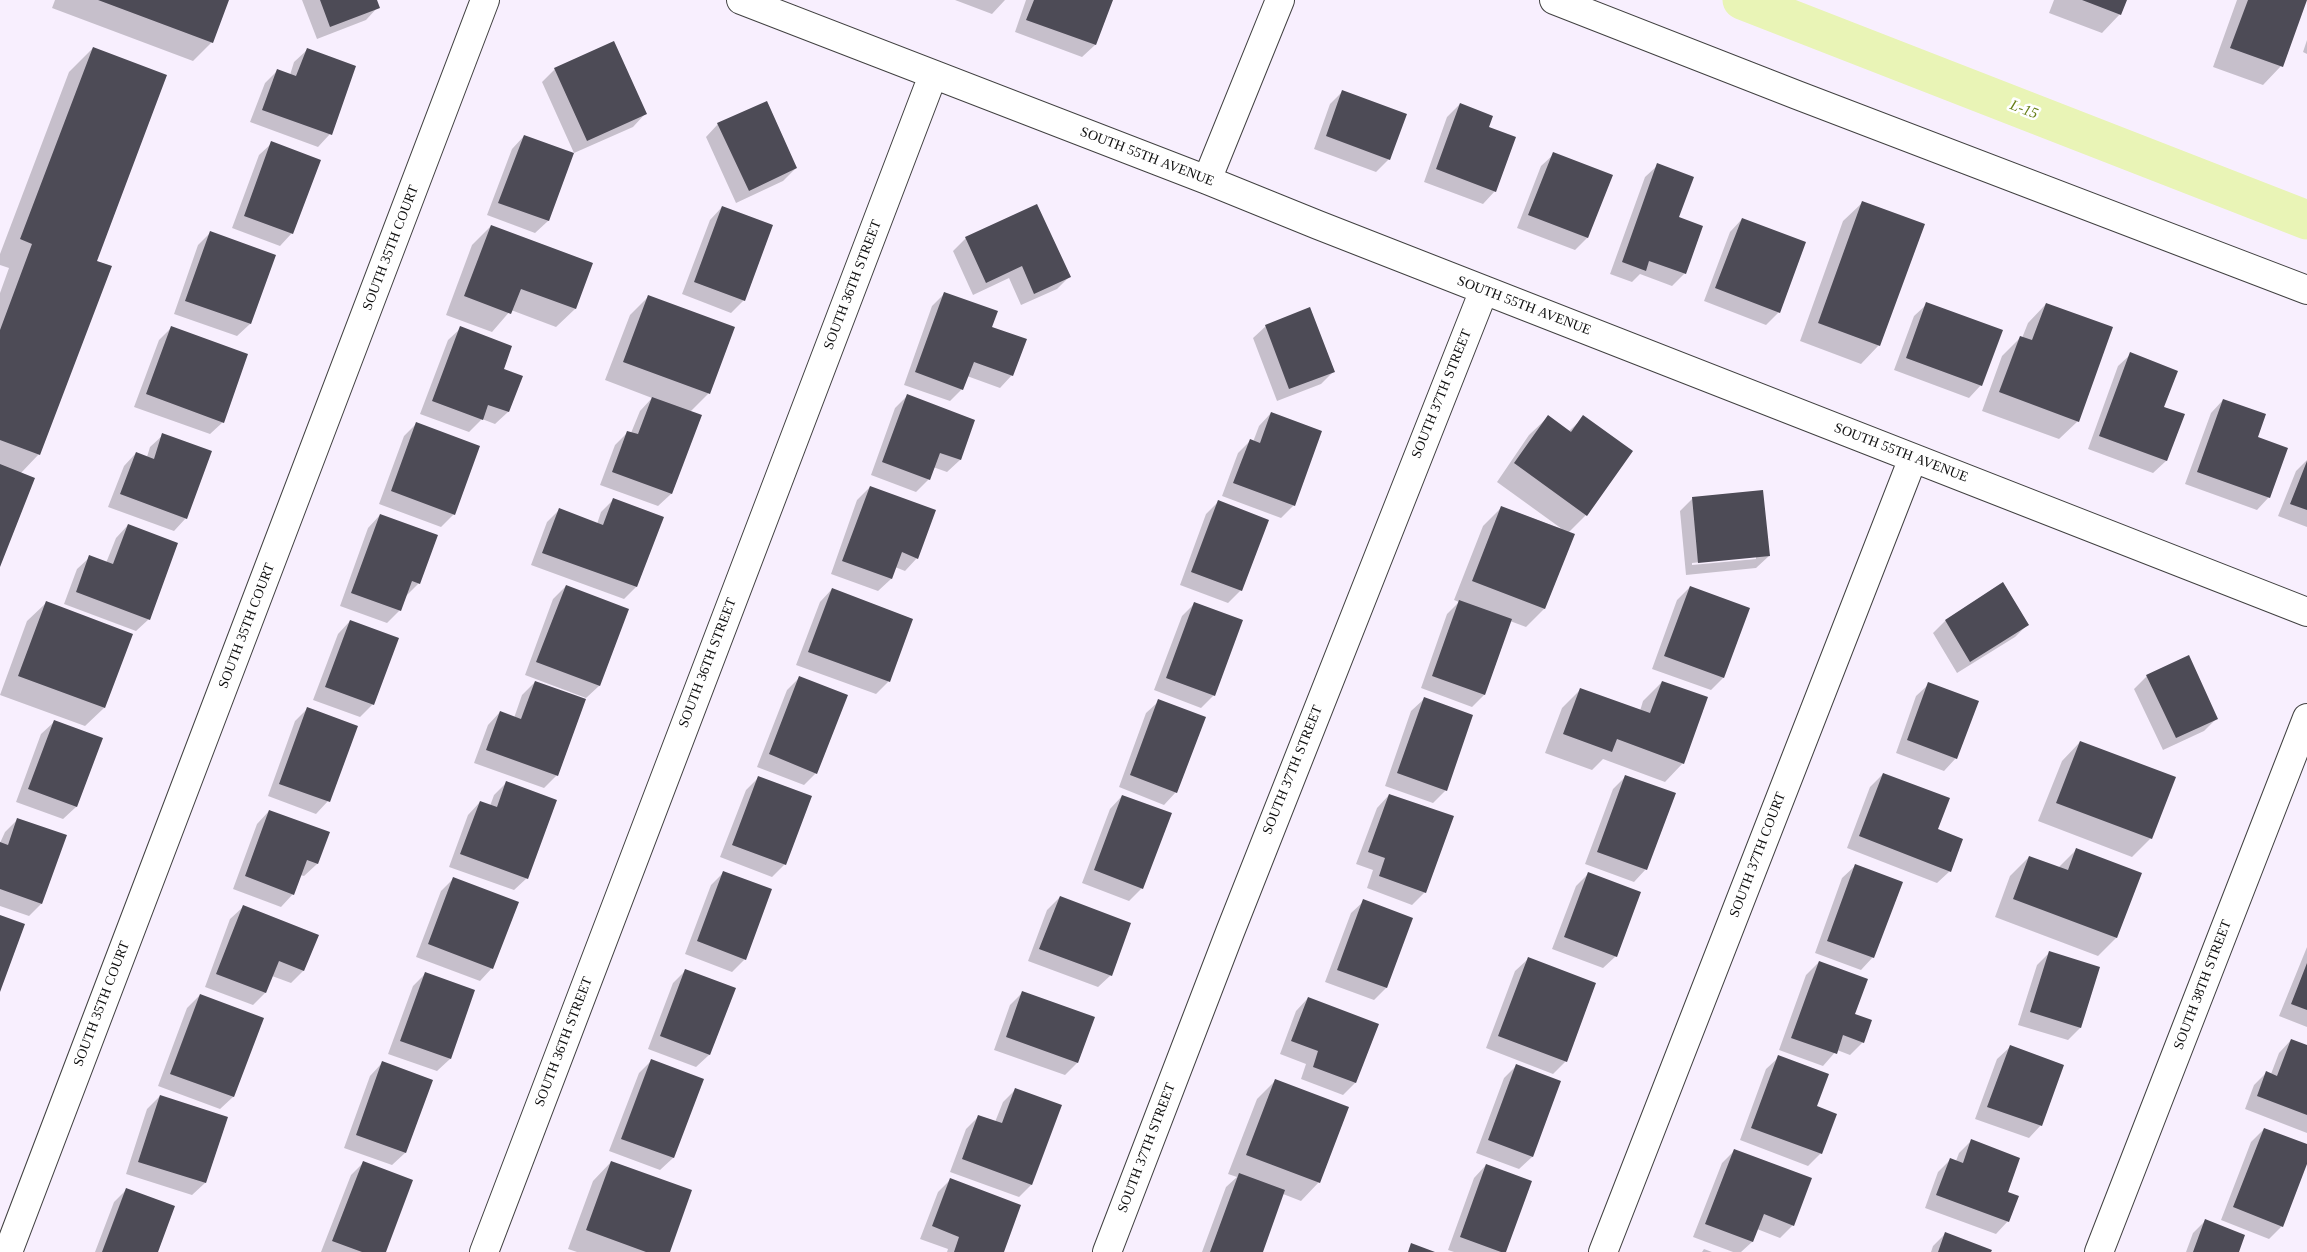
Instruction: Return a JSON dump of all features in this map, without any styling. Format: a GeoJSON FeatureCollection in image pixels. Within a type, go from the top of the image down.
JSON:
{"type":"FeatureCollection","features":[{"type":"Feature","properties":{"kind":"street","name":"SOUTH 35TH COURT"},"geometry":{"type":"LineString","coordinates":[[8,1252],[485,0]]}},
{"type":"Feature","properties":{"kind":"street","name":"SOUTH 55TH AVENUE"},"geometry":{"type":"LineString","coordinates":[[741,0],[1207,180],[2307,612]]}},
{"type":"Feature","properties":{"kind":"street"},"geometry":{"type":"LineString","coordinates":[[1207,180],[1280,0]]}},
{"type":"Feature","properties":{"kind":"street"},"geometry":{"type":"LineString","coordinates":[[1554,0],[1797,96],[2307,290]]}},
{"type":"Feature","properties":{"kind":"street","name":"SOUTH 36TH STREET"},"geometry":{"type":"LineString","coordinates":[[484,1252],[933,75]]}},
{"type":"Feature","properties":{"kind":"street","name":"SOUTH 37TH STREET"},"geometry":{"type":"LineString","coordinates":[[1107,1252],[1226,941],[1484,290]]}},
{"type":"Feature","properties":{"kind":"street","name":"SOUTH 37TH COURT"},"geometry":{"type":"LineString","coordinates":[[1603,1252],[1914,458]]}},
{"type":"Feature","properties":{"kind":"street","name":"SOUTH 38TH STREET"},"geometry":{"type":"LineString","coordinates":[[2099,1252],[2307,718]]}},
{"type":"Feature","properties":{"kind":"building"},"geometry":{"type":"Polygon","coordinates":[[[98,0],[229,0],[213,43],[98,0]]]}},
{"type":"Feature","properties":{"kind":"building"},"geometry":{"type":"Polygon","coordinates":[[[320,0],[377,0],[380,8],[330,27],[320,0]]]}},
{"type":"Feature","properties":{"kind":"building"},"geometry":{"type":"Polygon","coordinates":[[[1034,0],[1113,0],[1096,45],[1026,20],[1034,0]]]}},
{"type":"Feature","properties":{"kind":"building"},"geometry":{"type":"Polygon","coordinates":[[[2082,0],[2127,0],[2121,15],[2082,0]]]}},
{"type":"Feature","properties":{"kind":"building"},"geometry":{"type":"Polygon","coordinates":[[[2248,0],[2307,0],[2283,67],[2230,48],[2248,0]]]}},
{"type":"Feature","properties":{"kind":"building"},"geometry":{"type":"Polygon","coordinates":[[[614,41],[647,114],[587,141],[554,68],[614,41]]]}},
{"type":"Feature","properties":{"kind":"building"},"geometry":{"type":"Polygon","coordinates":[[[93,47],[167,75],[97,261],[112,266],[40,455],[0,440],[0,330],[32,244],[20,239],[93,47]]]}},
{"type":"Feature","properties":{"kind":"building"},"geometry":{"type":"Polygon","coordinates":[[[307,48],[356,66],[332,135],[262,110],[277,69],[296,76],[307,48]]]}},
{"type":"Feature","properties":{"kind":"building"},"geometry":{"type":"Polygon","coordinates":[[[1342,90],[1407,114],[1390,160],[1326,136],[1342,90]]]}},
{"type":"Feature","properties":{"kind":"building"},"geometry":{"type":"Polygon","coordinates":[[[767,101],[797,168],[749,191],[717,123],[767,101]]]}},
{"type":"Feature","properties":{"kind":"building"},"geometry":{"type":"Polygon","coordinates":[[[1460,103],[1493,116],[1489,127],[1516,137],[1496,192],[1436,169],[1460,103]]]}},
{"type":"Feature","properties":{"kind":"building"},"geometry":{"type":"Polygon","coordinates":[[[524,135],[574,153],[549,221],[498,203],[524,135]]]}},
{"type":"Feature","properties":{"kind":"building"},"geometry":{"type":"Polygon","coordinates":[[[271,141],[321,160],[293,234],[244,216],[271,141]]]}},
{"type":"Feature","properties":{"kind":"building"},"geometry":{"type":"Polygon","coordinates":[[[1553,152],[1613,175],[1588,238],[1528,215],[1553,152]]]}},
{"type":"Feature","properties":{"kind":"building"},"geometry":{"type":"Polygon","coordinates":[[[1657,163],[1694,177],[1679,217],[1703,226],[1686,274],[1649,261],[1646,271],[1622,262],[1657,163]]]}},
{"type":"Feature","properties":{"kind":"building"},"geometry":{"type":"Polygon","coordinates":[[[1862,201],[1925,224],[1880,346],[1818,323],[1862,201]]]}},
{"type":"Feature","properties":{"kind":"building"},"geometry":{"type":"Polygon","coordinates":[[[1037,204],[1071,277],[1034,294],[1022,266],[986,283],[965,237],[1037,204]]]}},
{"type":"Feature","properties":{"kind":"building"},"geometry":{"type":"Polygon","coordinates":[[[722,206],[773,225],[745,301],[694,282],[722,206]]]}},
{"type":"Feature","properties":{"kind":"building"},"geometry":{"type":"Polygon","coordinates":[[[1742,218],[1806,242],[1780,313],[1715,288],[1742,218]]]}},
{"type":"Feature","properties":{"kind":"building"},"geometry":{"type":"Polygon","coordinates":[[[491,225],[593,263],[576,309],[521,289],[511,314],[464,296],[491,225]]]}},
{"type":"Feature","properties":{"kind":"building"},"geometry":{"type":"Polygon","coordinates":[[[210,231],[276,255],[251,324],[185,301],[210,231]]]}},
{"type":"Feature","properties":{"kind":"building"},"geometry":{"type":"Polygon","coordinates":[[[944,292],[998,311],[992,327],[1027,339],[1013,376],[974,362],[963,390],[915,372],[944,292]]]}},
{"type":"Feature","properties":{"kind":"building"},"geometry":{"type":"Polygon","coordinates":[[[648,295],[735,327],[710,394],[623,362],[648,295]]]}},
{"type":"Feature","properties":{"kind":"building"},"geometry":{"type":"Polygon","coordinates":[[[1926,302],[2003,330],[1982,386],[1906,358],[1926,302]]]}},
{"type":"Feature","properties":{"kind":"building"},"geometry":{"type":"Polygon","coordinates":[[[2046,303],[2113,327],[2079,422],[1999,392],[2020,336],[2032,340],[2046,303]]]}},
{"type":"Feature","properties":{"kind":"building"},"geometry":{"type":"Polygon","coordinates":[[[1310,307],[1335,372],[1289,389],[1265,325],[1310,307]]]}},
{"type":"Feature","properties":{"kind":"building"},"geometry":{"type":"Polygon","coordinates":[[[171,326],[248,354],[224,423],[146,394],[171,326]]]}},
{"type":"Feature","properties":{"kind":"building"},"geometry":{"type":"Polygon","coordinates":[[[460,326],[512,346],[504,369],[523,376],[509,412],[488,405],[483,420],[432,401],[460,326]]]}},
{"type":"Feature","properties":{"kind":"building"},"geometry":{"type":"Polygon","coordinates":[[[2130,352],[2178,371],[2164,407],[2185,414],[2167,461],[2099,436],[2130,352]]]}},
{"type":"Feature","properties":{"kind":"building"},"geometry":{"type":"Polygon","coordinates":[[[907,394],[975,420],[961,460],[940,453],[930,480],[882,462],[907,394]]]}},
{"type":"Feature","properties":{"kind":"building"},"geometry":{"type":"Polygon","coordinates":[[[652,397],[702,415],[672,494],[612,472],[627,431],[638,434],[652,397]]]}},
{"type":"Feature","properties":{"kind":"building"},"geometry":{"type":"Polygon","coordinates":[[[2223,399],[2266,414],[2258,437],[2288,448],[2270,498],[2197,472],[2223,399]]]}},
{"type":"Feature","properties":{"kind":"building"},"geometry":{"type":"Polygon","coordinates":[[[1271,412],[1322,431],[1295,506],[1233,483],[1250,439],[1260,443],[1271,412]]]}},
{"type":"Feature","properties":{"kind":"building"},"geometry":{"type":"Polygon","coordinates":[[[1548,415],[1571,432],[1583,415],[1633,451],[1587,516],[1514,463],[1548,415]]]}},
{"type":"Feature","properties":{"kind":"building"},"geometry":{"type":"Polygon","coordinates":[[[416,422],[480,446],[455,515],[391,491],[416,422]]]}},
{"type":"Feature","properties":{"kind":"building"},"geometry":{"type":"Polygon","coordinates":[[[162,433],[212,451],[187,519],[120,494],[136,452],[154,459],[162,433]]]}},
{"type":"Feature","properties":{"kind":"building"},"geometry":{"type":"Polygon","coordinates":[[[2307,461],[2307,510],[2290,504],[2307,461]]]}},
{"type":"Feature","properties":{"kind":"building"},"geometry":{"type":"Polygon","coordinates":[[[0,464],[35,478],[0,567],[0,464]]]}},
{"type":"Feature","properties":{"kind":"building"},"geometry":{"type":"Polygon","coordinates":[[[870,486],[936,510],[918,559],[902,552],[892,579],[842,561],[870,486]]]}},
{"type":"Feature","properties":{"kind":"building"},"geometry":{"type":"Polygon","coordinates":[[[1763,490],[1770,556],[1698,563],[1692,497],[1763,490]]]}},
{"type":"Feature","properties":{"kind":"building"},"geometry":{"type":"Polygon","coordinates":[[[613,498],[664,517],[637,587],[542,553],[559,508],[603,525],[613,498]]]}},
{"type":"Feature","properties":{"kind":"building"},"geometry":{"type":"Polygon","coordinates":[[[1218,500],[1269,520],[1242,591],[1191,572],[1218,500]]]}},
{"type":"Feature","properties":{"kind":"building"},"geometry":{"type":"Polygon","coordinates":[[[1501,506],[1575,534],[1545,609],[1472,581],[1501,506]]]}},
{"type":"Feature","properties":{"kind":"building"},"geometry":{"type":"Polygon","coordinates":[[[380,514],[438,535],[420,584],[412,581],[401,611],[351,593],[380,514]]]}},
{"type":"Feature","properties":{"kind":"building"},"geometry":{"type":"Polygon","coordinates":[[[128,524],[178,543],[150,620],[76,592],[89,555],[113,564],[128,524]]]}},
{"type":"Feature","properties":{"kind":"building"},"geometry":{"type":"Polygon","coordinates":[[[2003,582],[2029,625],[1970,662],[1945,620],[2003,582]]]}},
{"type":"Feature","properties":{"kind":"building"},"geometry":{"type":"Polygon","coordinates":[[[566,585],[629,609],[600,686],[536,662],[566,585]]]}},
{"type":"Feature","properties":{"kind":"building"},"geometry":{"type":"Polygon","coordinates":[[[1690,586],[1750,608],[1724,678],[1664,656],[1690,586]]]}},
{"type":"Feature","properties":{"kind":"building"},"geometry":{"type":"Polygon","coordinates":[[[832,588],[913,619],[890,682],[808,652],[832,588]]]}},
{"type":"Feature","properties":{"kind":"building"},"geometry":{"type":"Polygon","coordinates":[[[1459,600],[1512,619],[1485,695],[1432,676],[1459,600]]]}},
{"type":"Feature","properties":{"kind":"building"},"geometry":{"type":"Polygon","coordinates":[[[46,601],[133,634],[105,708],[18,676],[46,601]]]}},
{"type":"Feature","properties":{"kind":"building"},"geometry":{"type":"Polygon","coordinates":[[[1194,602],[1243,620],[1215,696],[1166,678],[1194,602]]]}},
{"type":"Feature","properties":{"kind":"building"},"geometry":{"type":"Polygon","coordinates":[[[350,620],[399,638],[374,705],[325,687],[350,620]]]}},
{"type":"Feature","properties":{"kind":"building"},"geometry":{"type":"Polygon","coordinates":[[[2189,655],[2218,719],[2176,738],[2146,675],[2189,655]]]}},
{"type":"Feature","properties":{"kind":"building"},"geometry":{"type":"Polygon","coordinates":[[[799,676],[848,695],[817,774],[769,754],[799,676]]]}},
{"type":"Feature","properties":{"kind":"building"},"geometry":{"type":"Polygon","coordinates":[[[535,681],[586,699],[558,776],[486,750],[500,711],[521,719],[535,681]]]}},
{"type":"Feature","properties":{"kind":"building"},"geometry":{"type":"Polygon","coordinates":[[[1662,681],[1708,697],[1684,764],[1617,739],[1612,752],[1563,734],[1580,688],[1650,713],[1662,681]]]}},
{"type":"Feature","properties":{"kind":"building"},"geometry":{"type":"Polygon","coordinates":[[[1928,682],[1979,701],[1957,759],[1907,740],[1928,682]]]}},
{"type":"Feature","properties":{"kind":"building"},"geometry":{"type":"Polygon","coordinates":[[[1424,697],[1473,715],[1447,791],[1397,773],[1424,697]]]}},
{"type":"Feature","properties":{"kind":"building"},"geometry":{"type":"Polygon","coordinates":[[[1158,699],[1206,717],[1177,793],[1130,775],[1158,699]]]}},
{"type":"Feature","properties":{"kind":"building"},"geometry":{"type":"Polygon","coordinates":[[[307,707],[358,726],[330,802],[279,784],[307,707]]]}},
{"type":"Feature","properties":{"kind":"building"},"geometry":{"type":"Polygon","coordinates":[[[54,720],[103,738],[77,807],[28,789],[54,720]]]}},
{"type":"Feature","properties":{"kind":"building"},"geometry":{"type":"Polygon","coordinates":[[[2080,741],[2176,777],[2152,839],[2056,803],[2080,741]]]}},
{"type":"Feature","properties":{"kind":"building"},"geometry":{"type":"Polygon","coordinates":[[[1883,773],[1950,798],[1938,829],[1963,839],[1951,872],[1859,836],[1883,773]]]}},
{"type":"Feature","properties":{"kind":"building"},"geometry":{"type":"Polygon","coordinates":[[[1625,775],[1676,793],[1647,870],[1597,852],[1625,775]]]}},
{"type":"Feature","properties":{"kind":"building"},"geometry":{"type":"Polygon","coordinates":[[[758,776],[812,796],[786,865],[732,845],[758,776]]]}},
{"type":"Feature","properties":{"kind":"building"},"geometry":{"type":"Polygon","coordinates":[[[506,781],[557,800],[528,879],[460,854],[480,801],[497,807],[506,781]]]}},
{"type":"Feature","properties":{"kind":"building"},"geometry":{"type":"Polygon","coordinates":[[[1389,794],[1454,816],[1426,893],[1379,876],[1385,858],[1368,852],[1389,794]]]}},
{"type":"Feature","properties":{"kind":"building"},"geometry":{"type":"Polygon","coordinates":[[[1122,795],[1172,813],[1143,889],[1094,870],[1122,795]]]}},
{"type":"Feature","properties":{"kind":"building"},"geometry":{"type":"Polygon","coordinates":[[[269,810],[330,832],[318,864],[307,860],[294,895],[245,876],[269,810]]]}},
{"type":"Feature","properties":{"kind":"building"},"geometry":{"type":"Polygon","coordinates":[[[17,818],[67,835],[42,904],[0,889],[0,842],[8,845],[17,818]]]}},
{"type":"Feature","properties":{"kind":"building"},"geometry":{"type":"Polygon","coordinates":[[[2076,848],[2142,873],[2117,938],[2013,899],[2029,856],[2068,870],[2076,848]]]}},
{"type":"Feature","properties":{"kind":"building"},"geometry":{"type":"Polygon","coordinates":[[[1855,864],[1903,882],[1874,958],[1827,941],[1855,864]]]}},
{"type":"Feature","properties":{"kind":"building"},"geometry":{"type":"Polygon","coordinates":[[[723,871],[772,889],[746,960],[697,941],[723,871]]]}},
{"type":"Feature","properties":{"kind":"building"},"geometry":{"type":"Polygon","coordinates":[[[1588,872],[1641,892],[1617,957],[1564,937],[1588,872]]]}},
{"type":"Feature","properties":{"kind":"building"},"geometry":{"type":"Polygon","coordinates":[[[453,877],[519,902],[493,969],[428,944],[453,877]]]}},
{"type":"Feature","properties":{"kind":"building"},"geometry":{"type":"Polygon","coordinates":[[[1060,896],[1131,923],[1112,976],[1039,949],[1060,896]]]}},
{"type":"Feature","properties":{"kind":"building"},"geometry":{"type":"Polygon","coordinates":[[[1363,899],[1413,918],[1387,988],[1337,970],[1363,899]]]}},
{"type":"Feature","properties":{"kind":"building"},"geometry":{"type":"Polygon","coordinates":[[[243,905],[319,935],[304,971],[279,961],[266,993],[216,974],[243,905]]]}},
{"type":"Feature","properties":{"kind":"building"},"geometry":{"type":"Polygon","coordinates":[[[0,915],[25,924],[0,992],[0,915]]]}},
{"type":"Feature","properties":{"kind":"building"},"geometry":{"type":"Polygon","coordinates":[[[2049,951],[2100,967],[2081,1028],[2030,1012],[2049,951]]]}},
{"type":"Feature","properties":{"kind":"building"},"geometry":{"type":"Polygon","coordinates":[[[1528,957],[1596,983],[1567,1062],[1498,1036],[1528,957]]]}},
{"type":"Feature","properties":{"kind":"building"},"geometry":{"type":"Polygon","coordinates":[[[1819,961],[1868,979],[1855,1014],[1872,1020],[1864,1043],[1843,1035],[1837,1054],[1791,1038],[1819,961]]]}},
{"type":"Feature","properties":{"kind":"building"},"geometry":{"type":"Polygon","coordinates":[[[2307,963],[2307,1010],[2291,1004],[2307,963]]]}},
{"type":"Feature","properties":{"kind":"building"},"geometry":{"type":"Polygon","coordinates":[[[685,969],[736,988],[710,1055],[660,1036],[685,969]]]}},
{"type":"Feature","properties":{"kind":"building"},"geometry":{"type":"Polygon","coordinates":[[[425,972],[475,990],[451,1059],[400,1041],[425,972]]]}},
{"type":"Feature","properties":{"kind":"building"},"geometry":{"type":"Polygon","coordinates":[[[1022,991],[1095,1017],[1078,1063],[1006,1037],[1022,991]]]}},
{"type":"Feature","properties":{"kind":"building"},"geometry":{"type":"Polygon","coordinates":[[[200,994],[264,1018],[234,1097],[170,1074],[200,994]]]}},
{"type":"Feature","properties":{"kind":"building"},"geometry":{"type":"Polygon","coordinates":[[[1308,997],[1379,1024],[1356,1083],[1313,1067],[1318,1051],[1291,1041],[1308,997]]]}},
{"type":"Feature","properties":{"kind":"building"},"geometry":{"type":"Polygon","coordinates":[[[2291,1039],[2307,1045],[2307,1115],[2257,1096],[2266,1071],[2277,1076],[2291,1039]]]}},
{"type":"Feature","properties":{"kind":"building"},"geometry":{"type":"Polygon","coordinates":[[[2010,1045],[2064,1065],[2042,1126],[1987,1107],[2010,1045]]]}},
{"type":"Feature","properties":{"kind":"building"},"geometry":{"type":"Polygon","coordinates":[[[1778,1055],[1829,1074],[1817,1106],[1837,1114],[1822,1154],[1751,1128],[1778,1055]]]}},
{"type":"Feature","properties":{"kind":"building"},"geometry":{"type":"Polygon","coordinates":[[[651,1059],[704,1079],[674,1158],[621,1139],[651,1059]]]}},
{"type":"Feature","properties":{"kind":"building"},"geometry":{"type":"Polygon","coordinates":[[[382,1061],[433,1080],[406,1153],[356,1135],[382,1061]]]}},
{"type":"Feature","properties":{"kind":"building"},"geometry":{"type":"Polygon","coordinates":[[[1516,1064],[1561,1081],[1533,1157],[1488,1140],[1516,1064]]]}},
{"type":"Feature","properties":{"kind":"building"},"geometry":{"type":"Polygon","coordinates":[[[1275,1079],[1349,1107],[1320,1183],[1246,1155],[1275,1079]]]}},
{"type":"Feature","properties":{"kind":"building"},"geometry":{"type":"Polygon","coordinates":[[[1015,1088],[1062,1105],[1032,1185],[962,1159],[978,1115],[1002,1123],[1015,1088]]]}},
{"type":"Feature","properties":{"kind":"building"},"geometry":{"type":"Polygon","coordinates":[[[160,1095],[228,1117],[206,1183],[138,1162],[160,1095]]]}},
{"type":"Feature","properties":{"kind":"building"},"geometry":{"type":"Polygon","coordinates":[[[2264,1128],[2307,1144],[2307,1164],[2283,1227],[2233,1207],[2264,1128]]]}},
{"type":"Feature","properties":{"kind":"building"},"geometry":{"type":"Polygon","coordinates":[[[1971,1139],[2020,1158],[2008,1192],[2019,1196],[2009,1222],[1936,1195],[1950,1158],[1963,1163],[1971,1139]]]}},
{"type":"Feature","properties":{"kind":"building"},"geometry":{"type":"Polygon","coordinates":[[[1734,1149],[1812,1178],[1794,1226],[1764,1214],[1753,1242],[1705,1224],[1734,1149]]]}},
{"type":"Feature","properties":{"kind":"building"},"geometry":{"type":"Polygon","coordinates":[[[363,1161],[413,1180],[386,1252],[362,1252],[332,1241],[363,1161]]]}},
{"type":"Feature","properties":{"kind":"building"},"geometry":{"type":"Polygon","coordinates":[[[611,1161],[692,1190],[670,1252],[646,1252],[586,1230],[611,1161]]]}},
{"type":"Feature","properties":{"kind":"building"},"geometry":{"type":"Polygon","coordinates":[[[1486,1164],[1532,1181],[1506,1252],[1501,1252],[1460,1237],[1486,1164]]]}},
{"type":"Feature","properties":{"kind":"building"},"geometry":{"type":"Polygon","coordinates":[[[1239,1173],[1285,1190],[1263,1252],[1210,1252],[1239,1173]]]}},
{"type":"Feature","properties":{"kind":"building"},"geometry":{"type":"Polygon","coordinates":[[[950,1178],[1021,1205],[1004,1252],[954,1252],[959,1237],[932,1226],[950,1178]]]}},
{"type":"Feature","properties":{"kind":"building"},"geometry":{"type":"Polygon","coordinates":[[[126,1188],[175,1206],[158,1252],[102,1252],[126,1188]]]}},
{"type":"Feature","properties":{"kind":"building"},"geometry":{"type":"Polygon","coordinates":[[[2205,1219],[2245,1235],[2239,1252],[2193,1252],[2205,1219]]]}},
{"type":"Feature","properties":{"kind":"building"},"geometry":{"type":"Polygon","coordinates":[[[1945,1232],[1992,1250],[1991,1252],[1938,1252],[1945,1232]]]}},
{"type":"Feature","properties":{"kind":"building"},"geometry":{"type":"Polygon","coordinates":[[[1411,1243],[1435,1252],[1408,1252],[1411,1243]]]}},
{"type":"Feature","properties":{"kind":"waterway","name":"L-15"},"geometry":{"type":"LineString","coordinates":[[1742,0],[2307,220]]}}]}
